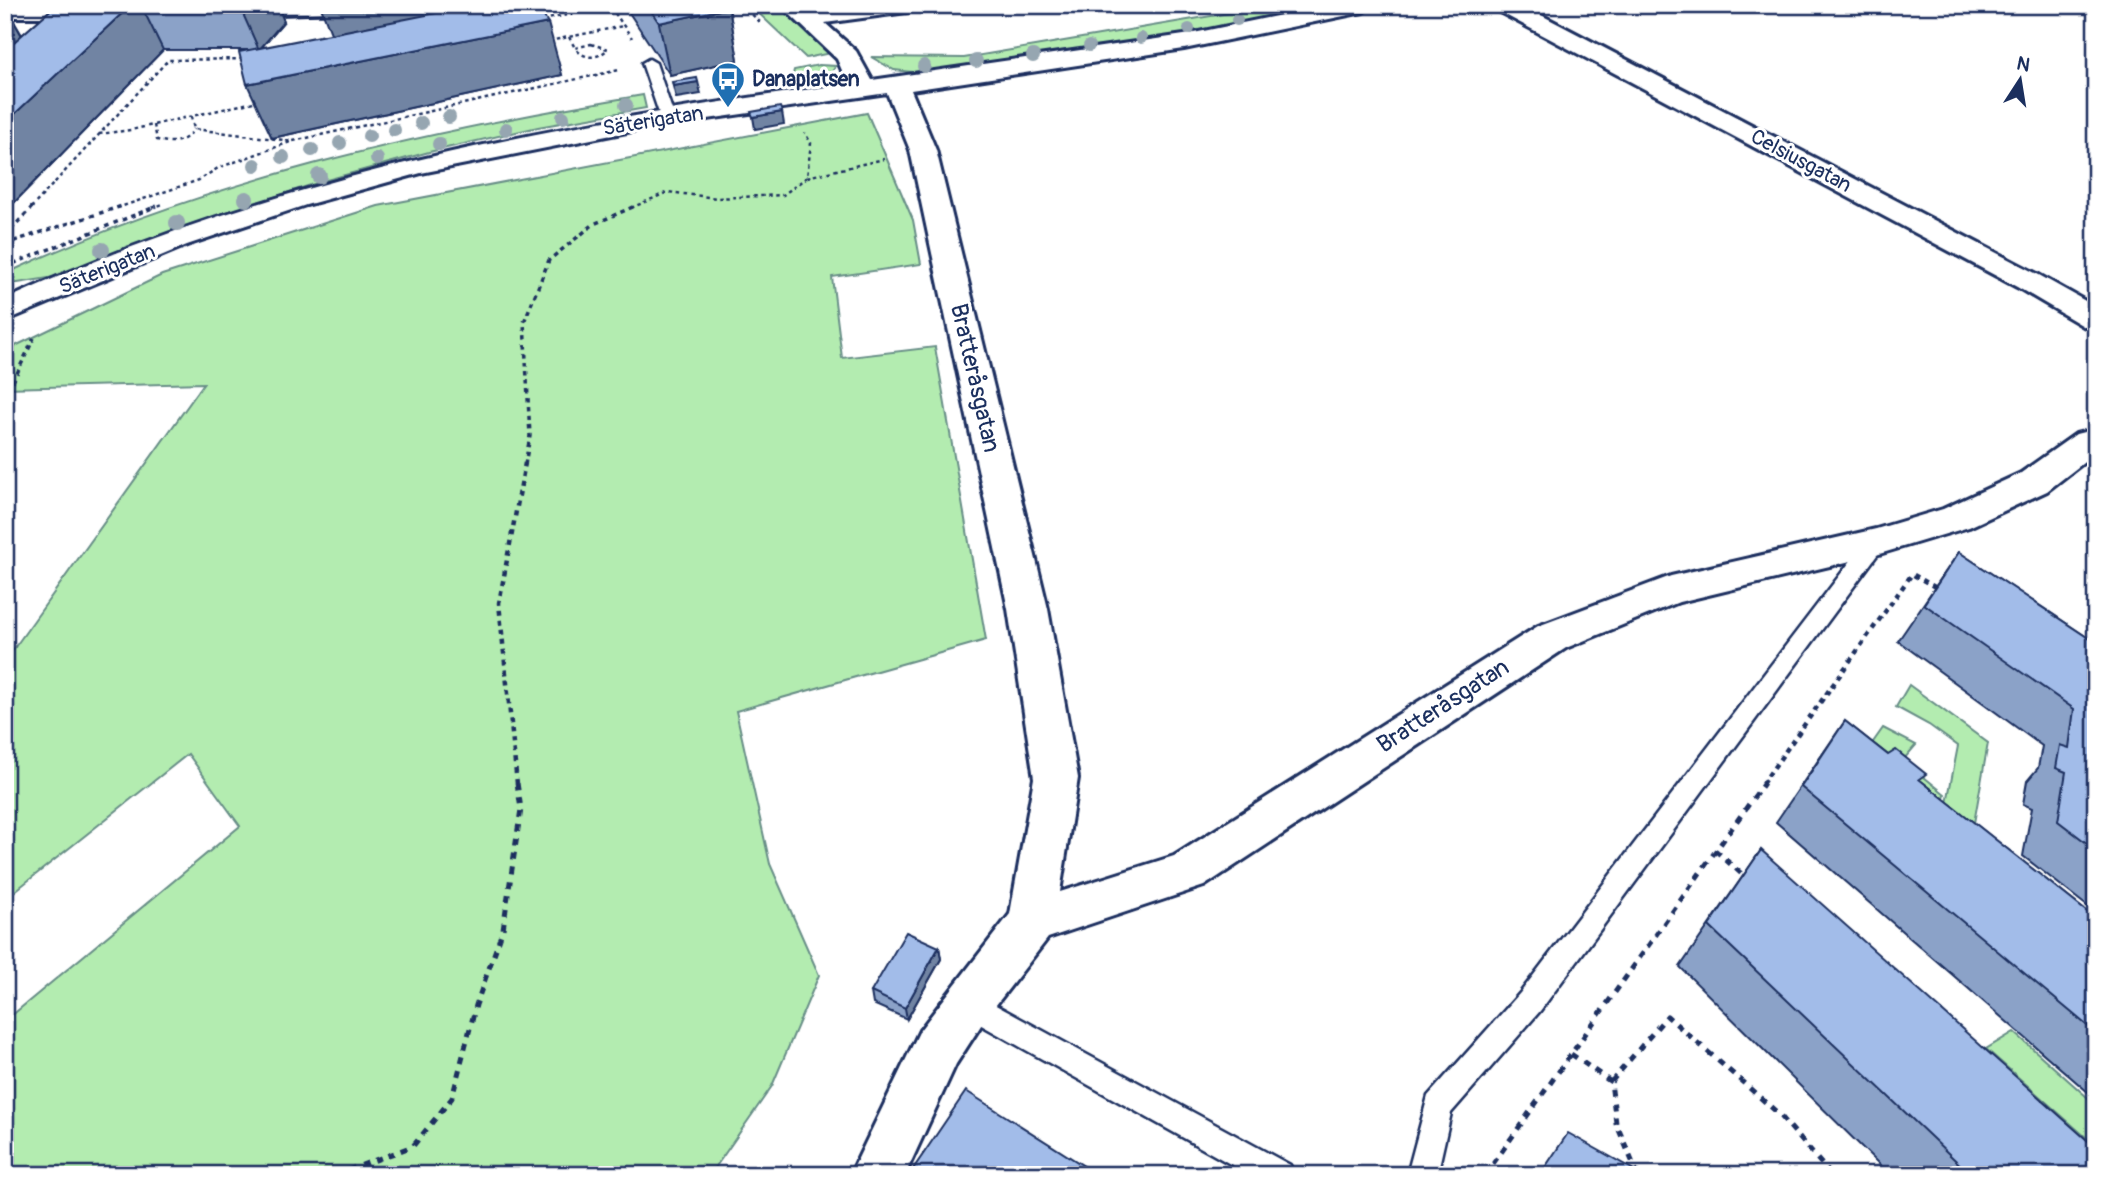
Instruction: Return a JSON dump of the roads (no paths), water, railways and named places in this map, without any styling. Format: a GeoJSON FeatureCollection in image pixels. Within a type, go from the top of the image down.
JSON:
{"type":"FeatureCollection","features":[{"type":"Feature","properties":{"kind":"street"},"geometry":{"type":"LineString","coordinates":[[197,9],[335,5]]}},
{"type":"Feature","properties":{"kind":"street"},"geometry":{"type":"LineString","coordinates":[[799,12],[908,5]]}},
{"type":"Feature","properties":{"kind":"street","name":"Säterigatan"},"geometry":{"type":"LineString","coordinates":[[5,312],[143,254],[258,212],[364,179],[477,152],[668,119],[1186,42],[1363,5]]}},
{"type":"Feature","properties":{"kind":"street","name":"Celsiusgatan"},"geometry":{"type":"LineString","coordinates":[[1504,5],[2096,320]]}},
{"type":"Feature","properties":{"kind":"street"},"geometry":{"type":"LineString","coordinates":[[5,10],[121,8]]}},
{"type":"Feature","properties":{"kind":"street"},"geometry":{"type":"LineString","coordinates":[[85,37],[121,8]]}},
{"type":"Feature","properties":{"kind":"street"},"geometry":{"type":"LineString","coordinates":[[799,12],[847,56],[864,90]]}},
{"type":"Feature","properties":{"kind":"street","name":"Bratteråsgatan"},"geometry":{"type":"LineString","coordinates":[[877,1175],[938,1047],[968,1003],[1032,922],[1056,778],[1028,609],[923,150],[897,86]]}},
{"type":"Feature","properties":{"kind":"street","name":"Bratteråsgatan"},"geometry":{"type":"LineString","coordinates":[[1032,922],[1188,872],[1552,637],[1671,590],[1876,542],[1956,517],[2034,482],[2088,442],[2096,440]]}},
{"type":"Feature","properties":{"kind":"lane"},"geometry":{"type":"LineString","coordinates":[[649,63],[668,119]]}},
{"type":"Feature","properties":{"kind":"lane"},"geometry":{"type":"LineString","coordinates":[[1422,1175],[1438,1106],[1530,1002],[1876,542]]}},
{"type":"Feature","properties":{"kind":"lane"},"geometry":{"type":"LineString","coordinates":[[968,1003],[1280,1175]]}},
{"type":"Feature","properties":{"kind":"place","name":"Danaplatsen"},"geometry":{"type":"Point","coordinates":[728,109]}}]}
